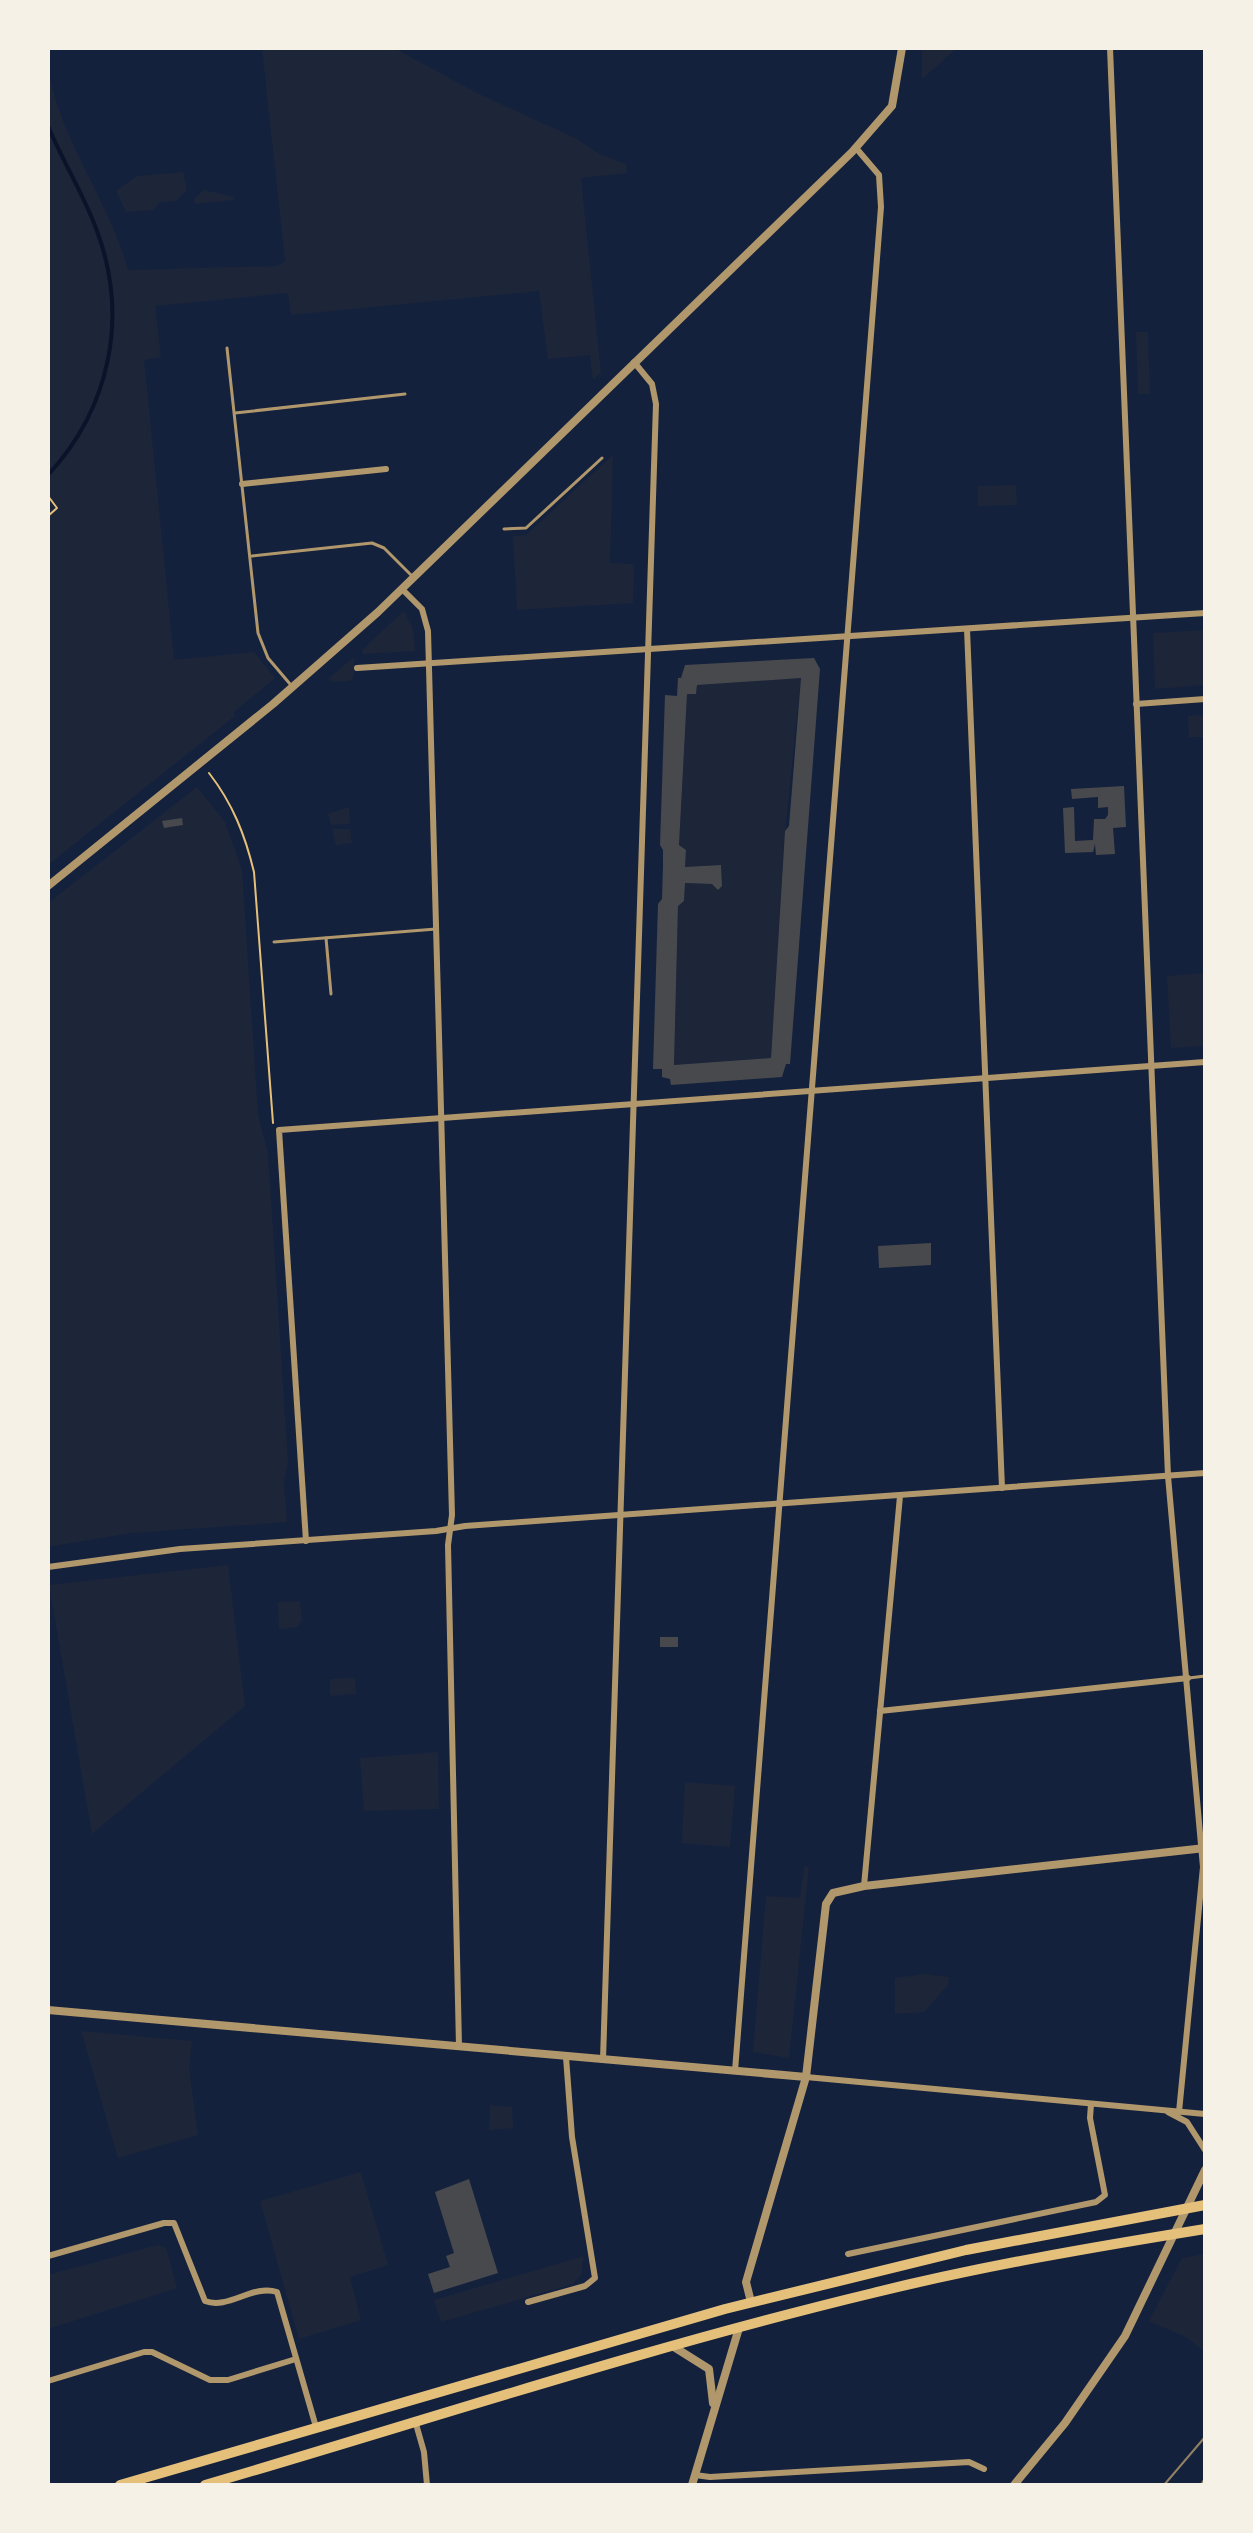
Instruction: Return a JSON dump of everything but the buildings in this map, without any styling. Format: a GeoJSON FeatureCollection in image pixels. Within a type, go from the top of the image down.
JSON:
{"type":"FeatureCollection","features":[{"type":"Feature","properties":{"kind":"main road"},"geometry":{"type":"LineString","coordinates":[[120,2485],[751,2302],[966,2250],[1205,2205]]}},
{"type":"Feature","properties":{"kind":"main road"},"geometry":{"type":"LineString","coordinates":[[205,2485],[739,2328],[948,2276],[1205,2229]]}},
{"type":"Feature","properties":{"kind":"street"},"geometry":{"type":"LineString","coordinates":[[48,886],[293,687],[402,589],[856,148],[892,106],[902,48]]}},
{"type":"Feature","properties":{"kind":"street"},"geometry":{"type":"LineString","coordinates":[[1110,48],[1168,1476],[1203,1848],[1179,2112]]}},
{"type":"Feature","properties":{"kind":"street"},"geometry":{"type":"LineString","coordinates":[[735,2071],[881,199],[879,175],[856,148]]}},
{"type":"Feature","properties":{"kind":"street"},"geometry":{"type":"LineString","coordinates":[[603,2060],[623,1516],[656,404],[652,384],[634,362]]}},
{"type":"Feature","properties":{"kind":"street"},"geometry":{"type":"LineString","coordinates":[[242,484],[386,469]]}},
{"type":"Feature","properties":{"kind":"street"},"geometry":{"type":"LineString","coordinates":[[402,589],[422,609],[428,631],[459,2047]]}},
{"type":"Feature","properties":{"kind":"street"},"geometry":{"type":"LineString","coordinates":[[357,668],[1205,613]]}},
{"type":"Feature","properties":{"kind":"street"},"geometry":{"type":"LineString","coordinates":[[967,629],[1002,1488]]}},
{"type":"Feature","properties":{"kind":"street"},"geometry":{"type":"LineString","coordinates":[[1136,704],[1205,699]]}},
{"type":"Feature","properties":{"kind":"street"},"geometry":{"type":"LineString","coordinates":[[306,1541],[279,1130],[1205,1062]]}},
{"type":"Feature","properties":{"kind":"street"},"geometry":{"type":"LineString","coordinates":[[48,1567],[180,1549],[1205,1473]]}},
{"type":"Feature","properties":{"kind":"street"},"geometry":{"type":"LineString","coordinates":[[864,1886],[900,1496]]}},
{"type":"Feature","properties":{"kind":"street"},"geometry":{"type":"LineString","coordinates":[[880,1711],[1188,1678]]}},
{"type":"Feature","properties":{"kind":"street"},"geometry":{"type":"LineString","coordinates":[[751,2302],[746,2282],[806,2077],[826,1904],[833,1893],[864,1886],[1203,1848]]}},
{"type":"Feature","properties":{"kind":"street"},"geometry":{"type":"LineString","coordinates":[[48,2010],[1205,2114]]}},
{"type":"Feature","properties":{"kind":"street"},"geometry":{"type":"LineString","coordinates":[[528,2302],[585,2286],[595,2278],[572,2137],[566,2057]]}},
{"type":"Feature","properties":{"kind":"street"},"geometry":{"type":"LineString","coordinates":[[848,2254],[1096,2202],[1105,2195],[1090,2118],[1091,2104]]}},
{"type":"Feature","properties":{"kind":"street"},"geometry":{"type":"LineString","coordinates":[[1165,2110],[1187,2122],[1205,2150]]}},
{"type":"Feature","properties":{"kind":"street"},"geometry":{"type":"LineString","coordinates":[[1014,2485],[1065,2423],[1125,2336],[1205,2170]]}},
{"type":"Feature","properties":{"kind":"street"},"geometry":{"type":"LineString","coordinates":[[48,2256],[164,2223],[174,2223],[205,2301],[217,2303],[268,2289],[277,2292],[316,2427]]}},
{"type":"Feature","properties":{"kind":"street"},"geometry":{"type":"LineString","coordinates":[[739,2328],[693,2480],[969,2462],[984,2469]]}},
{"type":"Feature","properties":{"kind":"street"},"geometry":{"type":"LineString","coordinates":[[674,2347],[709,2369],[712,2374],[713,2407]]}},
{"type":"Feature","properties":{"kind":"street"},"geometry":{"type":"LineString","coordinates":[[48,2381],[144,2352],[152,2352],[210,2380],[228,2380],[296,2359]]}},
{"type":"Feature","properties":{"kind":"street"},"geometry":{"type":"LineString","coordinates":[[416,2424],[424,2452],[427,2485]]}},
{"type":"Feature","properties":{"kind":"lane"},"geometry":{"type":"LineString","coordinates":[[227,348],[258,633],[268,658],[293,687]]}},
{"type":"Feature","properties":{"kind":"lane"},"geometry":{"type":"LineString","coordinates":[[235,413],[405,394]]}},
{"type":"Feature","properties":{"kind":"lane"},"geometry":{"type":"LineString","coordinates":[[504,529],[526,528],[602,458]]}},
{"type":"Feature","properties":{"kind":"lane"},"geometry":{"type":"LineString","coordinates":[[250,556],[372,543],[384,548],[413,578]]}},
{"type":"Feature","properties":{"kind":"lane"},"geometry":{"type":"LineString","coordinates":[[274,942],[436,929]]}},
{"type":"Feature","properties":{"kind":"lane"},"geometry":{"type":"LineString","coordinates":[[326,938],[331,994]]}},
{"type":"Feature","properties":{"kind":"lane"},"geometry":{"type":"LineString","coordinates":[[1188,1678],[1205,1676]]}},
{"type":"Feature","properties":{"kind":"path"},"geometry":{"type":"LineString","coordinates":[[48,496],[57,508],[48,516]]}},
{"type":"Feature","properties":{"kind":"path"},"geometry":{"type":"LineString","coordinates":[[209,773],[227,797],[241,826],[254,872],[270,1112],[271,1122],[279,1130]]}},
{"type":"Feature","properties":{"kind":"shaded area"},"geometry":{"type":"Polygon","coordinates":[[[262,48],[394,48],[477,93],[577,139],[599,154],[626,164],[627,173],[581,178],[601,373],[593,380],[590,355],[548,359],[539,291],[291,315],[288,293],[155,306],[161,357],[144,360],[174,660],[254,652],[275,678],[233,713],[235,716],[48,865],[48,63],[61,116],[109,218],[128,270],[277,266],[285,261],[262,48]]]}},
{"type":"Feature","properties":{"kind":"shaded area"},"geometry":{"type":"Polygon","coordinates":[[[922,48],[957,48],[922,79],[922,48]]]}},
{"type":"Feature","properties":{"kind":"shaded area"},"geometry":{"type":"Polygon","coordinates":[[[183,172],[187,190],[176,201],[160,202],[153,210],[126,212],[116,191],[137,176],[183,172]]]}},
{"type":"Feature","properties":{"kind":"shaded area"},"geometry":{"type":"Polygon","coordinates":[[[204,190],[234,197],[234,200],[195,204],[194,199],[204,190]]]}},
{"type":"Feature","properties":{"kind":"shaded area"},"geometry":{"type":"Polygon","coordinates":[[[1136,332],[1148,332],[1150,394],[1138,394],[1136,332]]]}},
{"type":"Feature","properties":{"kind":"shaded area"},"geometry":{"type":"Polygon","coordinates":[[[613,455],[610,563],[634,564],[633,603],[517,610],[513,536],[526,535],[613,455]]]}},
{"type":"Feature","properties":{"kind":"shaded area"},"geometry":{"type":"Polygon","coordinates":[[[1016,485],[1017,505],[978,506],[978,486],[1016,485]]]}},
{"type":"Feature","properties":{"kind":"shaded area"},"geometry":{"type":"Polygon","coordinates":[[[404,611],[413,629],[415,651],[363,654],[362,650],[404,611]]]}},
{"type":"Feature","properties":{"kind":"shaded area"},"geometry":{"type":"Polygon","coordinates":[[[1205,630],[1205,685],[1155,689],[1153,633],[1205,630]]]}},
{"type":"Feature","properties":{"kind":"shaded area"},"geometry":{"type":"Polygon","coordinates":[[[354,657],[354,675],[350,681],[332,682],[329,678],[354,657]]]}},
{"type":"Feature","properties":{"kind":"shaded area"},"geometry":{"type":"Polygon","coordinates":[[[801,678],[784,843],[771,1058],[674,1065],[678,906],[684,901],[685,883],[712,884],[718,890],[722,886],[721,865],[685,867],[686,850],[679,845],[687,694],[696,694],[697,685],[801,678]]]}},
{"type":"Feature","properties":{"kind":"shaded area"},"geometry":{"type":"Polygon","coordinates":[[[1205,715],[1205,737],[1189,737],[1188,716],[1205,715]]]}},
{"type":"Feature","properties":{"kind":"shaded area"},"geometry":{"type":"Polygon","coordinates":[[[197,787],[225,822],[242,870],[258,1115],[268,1153],[288,1462],[284,1482],[287,1522],[132,1533],[48,1547],[48,903],[197,787]]]}},
{"type":"Feature","properties":{"kind":"shaded area"},"geometry":{"type":"Polygon","coordinates":[[[349,807],[350,824],[331,825],[328,814],[349,807]]]}},
{"type":"Feature","properties":{"kind":"shaded area"},"geometry":{"type":"Polygon","coordinates":[[[332,829],[350,829],[352,843],[336,845],[332,829]]]}},
{"type":"Feature","properties":{"kind":"shaded area"},"geometry":{"type":"Polygon","coordinates":[[[1205,973],[1205,1046],[1171,1048],[1167,976],[1205,973]]]}},
{"type":"Feature","properties":{"kind":"shaded area"},"geometry":{"type":"Polygon","coordinates":[[[228,1565],[245,1706],[92,1834],[49,1585],[228,1565]]]}},
{"type":"Feature","properties":{"kind":"shaded area"},"geometry":{"type":"Polygon","coordinates":[[[300,1601],[302,1621],[297,1627],[279,1629],[278,1602],[300,1601]]]}},
{"type":"Feature","properties":{"kind":"shaded area"},"geometry":{"type":"Polygon","coordinates":[[[355,1678],[356,1694],[330,1696],[330,1679],[355,1678]]]}},
{"type":"Feature","properties":{"kind":"shaded area"},"geometry":{"type":"Polygon","coordinates":[[[438,1752],[439,1809],[364,1811],[360,1758],[438,1752]]]}},
{"type":"Feature","properties":{"kind":"shaded area"},"geometry":{"type":"Polygon","coordinates":[[[685,1782],[735,1786],[730,1847],[682,1843],[685,1782]]]}},
{"type":"Feature","properties":{"kind":"shaded area"},"geometry":{"type":"Polygon","coordinates":[[[804,1867],[809,1867],[789,2058],[753,2052],[766,1896],[800,1898],[804,1867]]]}},
{"type":"Feature","properties":{"kind":"shaded area"},"geometry":{"type":"Polygon","coordinates":[[[924,1974],[949,1977],[948,1985],[924,2012],[895,2014],[895,1978],[924,1974]]]}},
{"type":"Feature","properties":{"kind":"shaded area"},"geometry":{"type":"Polygon","coordinates":[[[81,2031],[192,2041],[189,2068],[198,2135],[118,2158],[81,2031]]]}},
{"type":"Feature","properties":{"kind":"shaded area"},"geometry":{"type":"Polygon","coordinates":[[[490,2105],[512,2107],[513,2128],[489,2130],[490,2105]]]}},
{"type":"Feature","properties":{"kind":"shaded area"},"geometry":{"type":"Polygon","coordinates":[[[361,2172],[388,2265],[350,2277],[361,2320],[299,2339],[260,2201],[361,2172]]]}},
{"type":"Feature","properties":{"kind":"shaded area"},"geometry":{"type":"Polygon","coordinates":[[[158,2245],[166,2248],[177,2288],[48,2329],[48,2275],[158,2245]]]}},
{"type":"Feature","properties":{"kind":"shaded area"},"geometry":{"type":"Polygon","coordinates":[[[1205,2254],[1205,2352],[1186,2337],[1149,2321],[1182,2258],[1205,2254]]]}},
{"type":"Feature","properties":{"kind":"shaded area"},"geometry":{"type":"Polygon","coordinates":[[[584,2256],[581,2275],[573,2284],[441,2322],[434,2300],[584,2256]]]}},
{"type":"Feature","properties":{"kind":"waterway"},"geometry":{"type":"LineString","coordinates":[[48,126],[97,231],[107,263],[112,296],[108,360],[99,391],[86,421],[48,475]]}},
{"type":"Feature","properties":{"kind":"tram line"},"geometry":{"type":"LineString","coordinates":[[1164,2485],[1205,2437]]}},
{"type":"Feature","properties":{"kind":"tram line"},"geometry":{"type":"LineString","coordinates":[[1201,2485],[1205,2478]]}}]}
